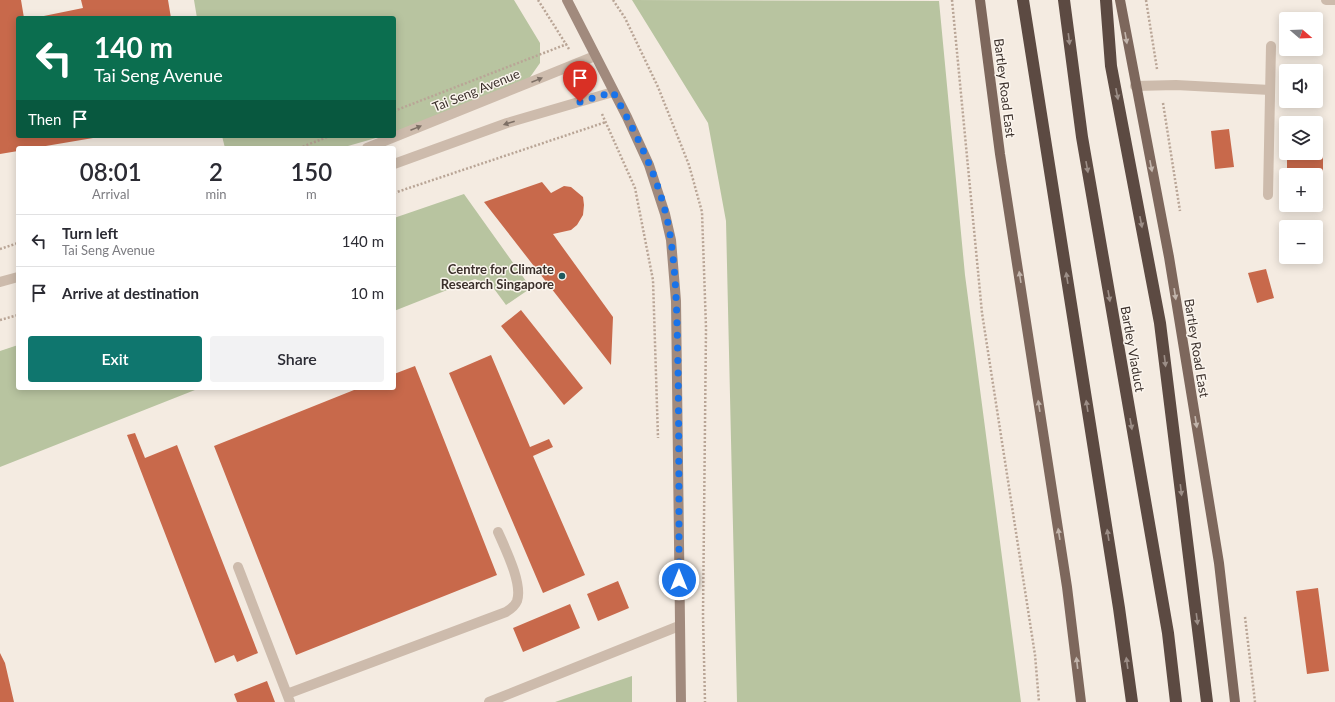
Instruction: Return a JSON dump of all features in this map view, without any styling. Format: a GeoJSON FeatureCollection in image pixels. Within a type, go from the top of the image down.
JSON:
{"type":"FeatureCollection","features":[{"type":"Feature","properties":{"kind":"highway"},"geometry":{"type":"LineString","coordinates":[[1023,0],[1119,608],[1132,702]]}},
{"type":"Feature","properties":{"kind":"highway","name":"Bartley Viaduct"},"geometry":{"type":"LineString","coordinates":[[1064,0],[1082,137],[1166,625],[1176,702]]}},
{"type":"Feature","properties":{"kind":"highway"},"geometry":{"type":"LineString","coordinates":[[1106,0],[1111,66],[1160,322],[1207,702]]}},
{"type":"Feature","properties":{"kind":"main road"},"geometry":{"type":"LineString","coordinates":[[567,0],[627,117],[649,165],[665,214],[671,240],[676,309],[681,702]]}},
{"type":"Feature","properties":{"kind":"main road","name":"Bartley Road East"},"geometry":{"type":"LineString","coordinates":[[980,0],[1000,154],[1068,586],[1081,702]]}},
{"type":"Feature","properties":{"kind":"main road","name":"Bartley Road East"},"geometry":{"type":"LineString","coordinates":[[1120,0],[1135,86],[1176,296],[1219,563],[1235,702]]}},
{"type":"Feature","properties":{"kind":"street"},"geometry":{"type":"LineString","coordinates":[[1326,0],[1335,0]]}},
{"type":"Feature","properties":{"kind":"street"},"geometry":{"type":"LineString","coordinates":[[1268,195],[1271,46]]}},
{"type":"Feature","properties":{"kind":"street","name":"Tai Seng Avenue"},"geometry":{"type":"LineString","coordinates":[[396,136],[595,56]]}},
{"type":"Feature","properties":{"kind":"street"},"geometry":{"type":"LineString","coordinates":[[1135,86],[1176,85],[1270,90]]}},
{"type":"Feature","properties":{"kind":"street"},"geometry":{"type":"LineString","coordinates":[[396,163],[508,123],[613,92]]}},
{"type":"Feature","properties":{"kind":"street","name":"Tai Seng Avenue"},"geometry":{"type":"LineString","coordinates":[[372,146],[392,138]]}},
{"type":"Feature","properties":{"kind":"street"},"geometry":{"type":"LineString","coordinates":[[0,282],[16,278]]}},
{"type":"Feature","properties":{"kind":"street"},"geometry":{"type":"LineString","coordinates":[[238,567],[288,698],[506,612],[514,607],[517,600],[517,582],[498,532]]}},
{"type":"Feature","properties":{"kind":"street"},"geometry":{"type":"LineString","coordinates":[[489,702],[679,626]]}},
{"type":"Feature","properties":{"kind":"path"},"geometry":{"type":"LineString","coordinates":[[538,0],[567,44],[576,64]]}},
{"type":"Feature","properties":{"kind":"path"},"geometry":{"type":"LineString","coordinates":[[952,0],[982,313],[1035,655],[1039,702]]}},
{"type":"Feature","properties":{"kind":"path"},"geometry":{"type":"LineString","coordinates":[[396,110],[567,44]]}},
{"type":"Feature","properties":{"kind":"path"},"geometry":{"type":"LineString","coordinates":[[595,98],[635,188],[653,280],[659,445]]}},
{"type":"Feature","properties":{"kind":"path"},"geometry":{"type":"LineString","coordinates":[[396,192],[606,122]]}},
{"type":"Feature","properties":{"kind":"path"},"geometry":{"type":"LineString","coordinates":[[304,146],[325,138]]}},
{"type":"Feature","properties":{"kind":"path"},"geometry":{"type":"LineString","coordinates":[[0,249],[16,244]]}},
{"type":"Feature","properties":{"kind":"path"},"geometry":{"type":"LineString","coordinates":[[0,320],[16,316]]}},
{"type":"Feature","properties":{"kind":"green space"},"geometry":{"type":"Polygon","coordinates":[[[194,0],[514,0],[540,43],[540,63],[521,90],[396,132],[396,16],[197,16],[194,0]]]}},
{"type":"Feature","properties":{"kind":"green space"},"geometry":{"type":"Polygon","coordinates":[[[632,0],[939,1],[965,275],[1021,702],[737,702],[726,221],[708,123],[632,0]]]}},
{"type":"Feature","properties":{"kind":"green space"},"geometry":{"type":"Polygon","coordinates":[[[222,138],[376,138],[348,146],[224,146],[222,138]]]}},
{"type":"Feature","properties":{"kind":"green space"},"geometry":{"type":"Polygon","coordinates":[[[464,194],[531,288],[506,305],[492,286],[475,279],[396,310],[396,217],[464,194]]]}},
{"type":"Feature","properties":{"kind":"green space"},"geometry":{"type":"Polygon","coordinates":[[[16,346],[16,390],[195,390],[0,467],[0,351],[16,346]]]}},
{"type":"Feature","properties":{"kind":"green space"},"geometry":{"type":"Polygon","coordinates":[[[632,676],[632,702],[555,702],[632,676]]]}},
{"type":"Feature","properties":{"kind":"building"},"geometry":{"type":"Polygon","coordinates":[[[0,0],[21,0],[24,16],[16,16],[16,138],[93,138],[46,146],[16,146],[16,151],[0,154],[0,0]]]}},
{"type":"Feature","properties":{"kind":"building"},"geometry":{"type":"Polygon","coordinates":[[[81,0],[168,0],[171,16],[44,16],[83,8],[81,0]]]}},
{"type":"Feature","properties":{"kind":"building"},"geometry":{"type":"Polygon","coordinates":[[[1229,129],[1234,167],[1215,169],[1211,131],[1229,129]]]}},
{"type":"Feature","properties":{"kind":"building"},"geometry":{"type":"Polygon","coordinates":[[[1287,160],[1323,160],[1323,168],[1287,168],[1287,160]]]}},
{"type":"Feature","properties":{"kind":"building","name":"Centre for Climate Research Singapore"},"geometry":{"type":"Polygon","coordinates":[[[542,182],[551,193],[564,186],[571,187],[583,197],[583,215],[577,225],[571,230],[553,234],[613,317],[611,365],[484,202],[542,182]]]}},
{"type":"Feature","properties":{"kind":"building"},"geometry":{"type":"Polygon","coordinates":[[[1266,269],[1274,298],[1257,303],[1248,273],[1266,269]]]}},
{"type":"Feature","properties":{"kind":"building"},"geometry":{"type":"Polygon","coordinates":[[[521,310],[583,388],[564,405],[501,326],[521,310]]]}},
{"type":"Feature","properties":{"kind":"building"},"geometry":{"type":"Polygon","coordinates":[[[491,355],[530,447],[549,439],[553,447],[533,456],[585,575],[543,593],[449,373],[491,355]]]}},
{"type":"Feature","properties":{"kind":"building"},"geometry":{"type":"Polygon","coordinates":[[[415,366],[497,575],[296,655],[214,446],[354,390],[396,390],[396,373],[415,366]]]}},
{"type":"Feature","properties":{"kind":"building"},"geometry":{"type":"Polygon","coordinates":[[[135,433],[145,458],[177,445],[258,653],[237,662],[234,655],[215,663],[127,435],[135,433]]]}},
{"type":"Feature","properties":{"kind":"building"},"geometry":{"type":"Polygon","coordinates":[[[618,581],[629,608],[598,621],[587,594],[618,581]]]}},
{"type":"Feature","properties":{"kind":"building"},"geometry":{"type":"Polygon","coordinates":[[[1318,588],[1329,671],[1307,674],[1296,591],[1318,588]]]}},
{"type":"Feature","properties":{"kind":"building"},"geometry":{"type":"Polygon","coordinates":[[[570,604],[580,628],[523,652],[513,628],[570,604]]]}},
{"type":"Feature","properties":{"kind":"building"},"geometry":{"type":"Polygon","coordinates":[[[0,653],[5,663],[14,702],[0,702],[0,653]]]}},
{"type":"Feature","properties":{"kind":"building"},"geometry":{"type":"Polygon","coordinates":[[[267,681],[275,702],[237,702],[234,694],[267,681]]]}},
{"type":"Feature","properties":{"kind":"place","name":"Centre for Climate Research Singapore"},"geometry":{"type":"Point","coordinates":[562,276]}},
{"type":"Feature","properties":{"kind":"route"},"geometry":{"type":"LineString","coordinates":[[580,102],[613,92],[627,117],[649,165],[665,214],[671,240],[676,301],[679,580]]}}]}
